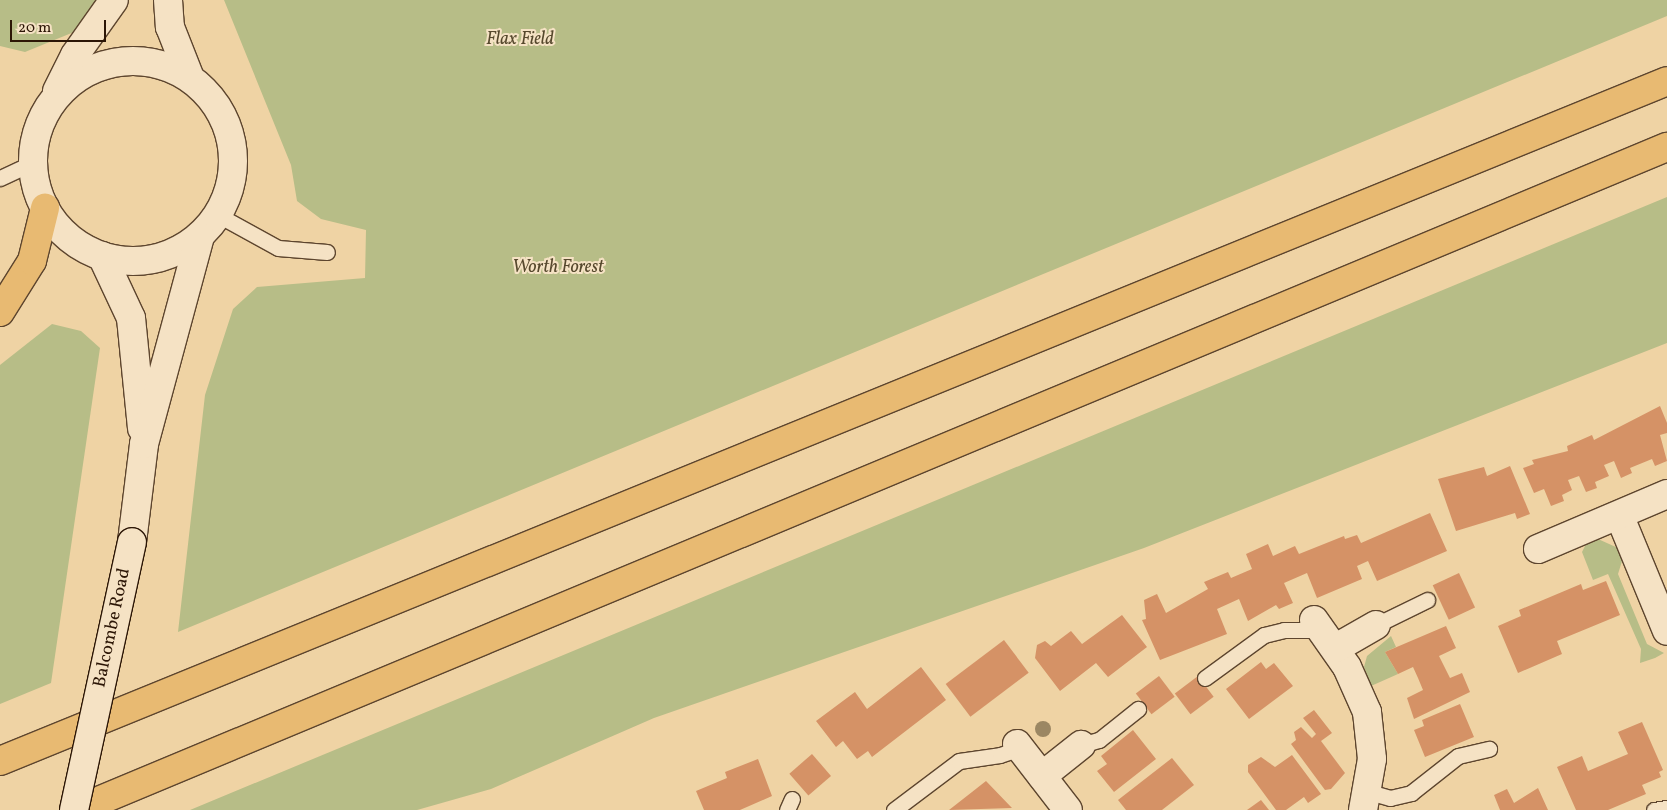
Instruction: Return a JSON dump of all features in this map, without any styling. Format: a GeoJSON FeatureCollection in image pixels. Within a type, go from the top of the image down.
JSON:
{"type":"FeatureCollection","features":[{"type":"Feature","properties":{"kind":"highway"},"geometry":{"type":"LineString","coordinates":[[0,762],[1667,81]]}},
{"type":"Feature","properties":{"kind":"highway"},"geometry":{"type":"LineString","coordinates":[[76,810],[1667,147]]}},
{"type":"Feature","properties":{"kind":"highway"},"geometry":{"type":"LineString","coordinates":[[0,312],[32,261],[45,208]]}},
{"type":"Feature","properties":{"kind":"main road"},"geometry":{"type":"LineString","coordinates":[[53,99],[75,78],[102,65],[132,60],[161,64],[190,78],[212,99],[228,125],[234,156],[230,186],[218,215],[200,236],[171,254],[137,261],[102,256],[60,229],[45,208],[32,163],[37,130],[53,99],[76,55],[114,0]]}},
{"type":"Feature","properties":{"kind":"main road"},"geometry":{"type":"LineString","coordinates":[[168,0],[170,27],[190,78]]}},
{"type":"Feature","properties":{"kind":"main road","name":"Balcombe Road"},"geometry":{"type":"LineString","coordinates":[[76,810],[132,542],[144,444],[200,236]]}},
{"type":"Feature","properties":{"kind":"main road","name":"Balcombe Road"},"geometry":{"type":"LineString","coordinates":[[102,256],[131,318],[144,444]]}},
{"type":"Feature","properties":{"kind":"main road"},"geometry":{"type":"LineString","coordinates":[[1538,549],[1620,517],[1667,494]]}},
{"type":"Feature","properties":{"kind":"main road"},"geometry":{"type":"LineString","coordinates":[[1620,517],[1667,631]]}},
{"type":"Feature","properties":{"kind":"main road"},"geometry":{"type":"LineString","coordinates":[[1366,801],[1372,759],[1367,712],[1324,633],[1376,625]]}},
{"type":"Feature","properties":{"kind":"main road"},"geometry":{"type":"LineString","coordinates":[[1042,776],[1081,745]]}},
{"type":"Feature","properties":{"kind":"main road"},"geometry":{"type":"LineString","coordinates":[[1018,746],[1068,810]]}},
{"type":"Feature","properties":{"kind":"lane"},"geometry":{"type":"LineString","coordinates":[[0,178],[32,163]]}},
{"type":"Feature","properties":{"kind":"lane"},"geometry":{"type":"LineString","coordinates":[[218,215],[278,248],[327,252]]}},
{"type":"Feature","properties":{"kind":"lane"},"geometry":{"type":"LineString","coordinates":[[1376,625],[1427,600]]}},
{"type":"Feature","properties":{"kind":"lane"},"geometry":{"type":"LineString","coordinates":[[1205,678],[1264,635],[1284,630],[1324,633]]}},
{"type":"Feature","properties":{"kind":"lane"},"geometry":{"type":"LineString","coordinates":[[1081,745],[1099,740],[1138,709]]}},
{"type":"Feature","properties":{"kind":"lane"},"geometry":{"type":"LineString","coordinates":[[894,810],[959,761],[1018,746]]}},
{"type":"Feature","properties":{"kind":"lane"},"geometry":{"type":"LineString","coordinates":[[1366,801],[1411,793],[1458,756],[1489,748]]}},
{"type":"Feature","properties":{"kind":"lane"},"geometry":{"type":"LineString","coordinates":[[1654,810],[1667,808]]}},
{"type":"Feature","properties":{"kind":"green space"},"geometry":{"type":"Polygon","coordinates":[[[0,0],[114,0],[96,23],[25,52],[0,46],[0,0]]]}},
{"type":"Feature","properties":{"kind":"green space","name":"Worth Forest"},"geometry":{"type":"Polygon","coordinates":[[[224,0],[1667,0],[1667,16],[178,632],[205,395],[233,309],[257,287],[365,278],[366,230],[321,219],[297,201],[291,165],[224,0]]]}},
{"type":"Feature","properties":{"kind":"green space"},"geometry":{"type":"Polygon","coordinates":[[[1667,197],[1667,343],[1144,548],[654,718],[491,789],[417,810],[190,810],[1667,197]]]}},
{"type":"Feature","properties":{"kind":"green space"},"geometry":{"type":"Polygon","coordinates":[[[52,324],[81,331],[100,348],[51,683],[0,704],[0,365],[52,324]]]}},
{"type":"Feature","properties":{"kind":"green space"},"geometry":{"type":"Polygon","coordinates":[[[1598,539],[1618,548],[1623,558],[1618,574],[1647,644],[1664,653],[1655,658],[1640,663],[1641,649],[1608,574],[1593,580],[1582,552],[1587,542],[1598,539]]]}},
{"type":"Feature","properties":{"kind":"green space"},"geometry":{"type":"Polygon","coordinates":[[[1391,636],[1396,647],[1385,652],[1398,674],[1371,686],[1364,667],[1367,656],[1391,636]]]}},
{"type":"Feature","properties":{"kind":"building"},"geometry":{"type":"Polygon","coordinates":[[[1660,406],[1667,423],[1667,433],[1660,435],[1667,461],[1655,466],[1652,459],[1630,468],[1632,473],[1621,478],[1614,461],[1604,465],[1609,476],[1595,482],[1597,488],[1586,492],[1579,476],[1568,480],[1572,490],[1562,495],[1564,501],[1551,506],[1544,489],[1534,493],[1523,468],[1534,464],[1532,460],[1568,451],[1567,446],[1592,435],[1594,440],[1660,406]]]}},
{"type":"Feature","properties":{"kind":"building"},"geometry":{"type":"Polygon","coordinates":[[[1510,466],[1530,514],[1517,519],[1515,513],[1456,531],[1438,479],[1484,467],[1487,476],[1510,466]]]}},
{"type":"Feature","properties":{"kind":"building"},"geometry":{"type":"Polygon","coordinates":[[[1430,513],[1447,551],[1377,581],[1368,561],[1357,566],[1362,579],[1317,598],[1307,573],[1284,583],[1293,603],[1279,609],[1276,605],[1248,621],[1239,599],[1217,609],[1227,634],[1160,660],[1142,620],[1146,619],[1144,600],[1157,594],[1166,613],[1208,589],[1204,582],[1228,572],[1231,578],[1252,569],[1246,554],[1268,544],[1273,556],[1295,546],[1299,554],[1344,536],[1345,539],[1357,535],[1361,543],[1430,513]]]}},
{"type":"Feature","properties":{"kind":"building"},"geometry":{"type":"Polygon","coordinates":[[[1459,573],[1475,607],[1449,620],[1433,585],[1459,573]]]}},
{"type":"Feature","properties":{"kind":"building"},"geometry":{"type":"Polygon","coordinates":[[[1606,581],[1620,615],[1557,641],[1562,654],[1518,673],[1498,626],[1521,616],[1519,610],[1581,584],[1583,590],[1606,581]]]}},
{"type":"Feature","properties":{"kind":"building"},"geometry":{"type":"Polygon","coordinates":[[[1122,615],[1147,647],[1108,677],[1096,663],[1060,691],[1035,658],[1037,645],[1045,641],[1051,646],[1071,631],[1082,644],[1122,615]]]}},
{"type":"Feature","properties":{"kind":"building"},"geometry":{"type":"Polygon","coordinates":[[[1446,626],[1456,648],[1439,656],[1450,678],[1462,673],[1470,692],[1414,719],[1407,698],[1423,690],[1418,678],[1413,667],[1398,674],[1385,652],[1446,626]]]}},
{"type":"Feature","properties":{"kind":"building"},"geometry":{"type":"Polygon","coordinates":[[[1004,640],[1029,673],[970,717],[946,684],[1004,640]]]}},
{"type":"Feature","properties":{"kind":"building"},"geometry":{"type":"Polygon","coordinates":[[[1261,662],[1266,669],[1274,663],[1293,686],[1249,719],[1226,689],[1261,662]]]}},
{"type":"Feature","properties":{"kind":"building"},"geometry":{"type":"Polygon","coordinates":[[[921,667],[946,700],[872,757],[868,751],[857,759],[843,741],[836,747],[816,721],[855,692],[867,709],[921,667]]]}},
{"type":"Feature","properties":{"kind":"building"},"geometry":{"type":"Polygon","coordinates":[[[1159,676],[1175,697],[1151,714],[1136,693],[1159,676]]]}},
{"type":"Feature","properties":{"kind":"building"},"geometry":{"type":"Polygon","coordinates":[[[1198,676],[1214,697],[1190,714],[1175,693],[1198,676]]]}},
{"type":"Feature","properties":{"kind":"building"},"geometry":{"type":"Polygon","coordinates":[[[1460,704],[1474,737],[1425,757],[1414,730],[1424,726],[1422,720],[1460,704]]]}},
{"type":"Feature","properties":{"kind":"building"},"geometry":{"type":"Polygon","coordinates":[[[1314,710],[1332,733],[1321,741],[1345,773],[1331,789],[1325,790],[1291,744],[1296,740],[1294,732],[1301,727],[1312,738],[1316,734],[1303,718],[1314,710]]]}},
{"type":"Feature","properties":{"kind":"building"},"geometry":{"type":"Polygon","coordinates":[[[1642,722],[1663,770],[1659,772],[1661,777],[1642,785],[1646,794],[1608,810],[1576,810],[1557,767],[1582,756],[1588,771],[1628,754],[1618,732],[1642,722]]]}},
{"type":"Feature","properties":{"kind":"building"},"geometry":{"type":"Polygon","coordinates":[[[1133,730],[1156,759],[1114,792],[1097,771],[1107,764],[1101,756],[1133,730]]]}},
{"type":"Feature","properties":{"kind":"building"},"geometry":{"type":"Polygon","coordinates":[[[812,754],[831,776],[808,796],[789,774],[812,754]]]}},
{"type":"Feature","properties":{"kind":"building"},"geometry":{"type":"Polygon","coordinates":[[[1292,755],[1321,794],[1308,803],[1304,797],[1286,810],[1276,810],[1248,772],[1248,765],[1261,757],[1275,767],[1292,755]]]}},
{"type":"Feature","properties":{"kind":"building"},"geometry":{"type":"Polygon","coordinates":[[[1172,758],[1194,785],[1162,810],[1126,810],[1118,800],[1172,758]]]}},
{"type":"Feature","properties":{"kind":"building"},"geometry":{"type":"Polygon","coordinates":[[[758,759],[772,796],[740,810],[704,810],[696,791],[727,778],[725,772],[758,759]]]}},
{"type":"Feature","properties":{"kind":"building"},"geometry":{"type":"Polygon","coordinates":[[[986,781],[1012,808],[949,810],[972,792],[986,781]]]}},
{"type":"Feature","properties":{"kind":"building"},"geometry":{"type":"Polygon","coordinates":[[[1538,788],[1548,810],[1500,810],[1494,795],[1507,789],[1514,803],[1538,788]]]}},
{"type":"Feature","properties":{"kind":"building"},"geometry":{"type":"Polygon","coordinates":[[[1261,800],[1269,810],[1247,810],[1261,800]]]}},
{"type":"Feature","properties":{"kind":"park label","name":"Flax Field"},"geometry":{"type":"Point","coordinates":[520,40]}}]}
